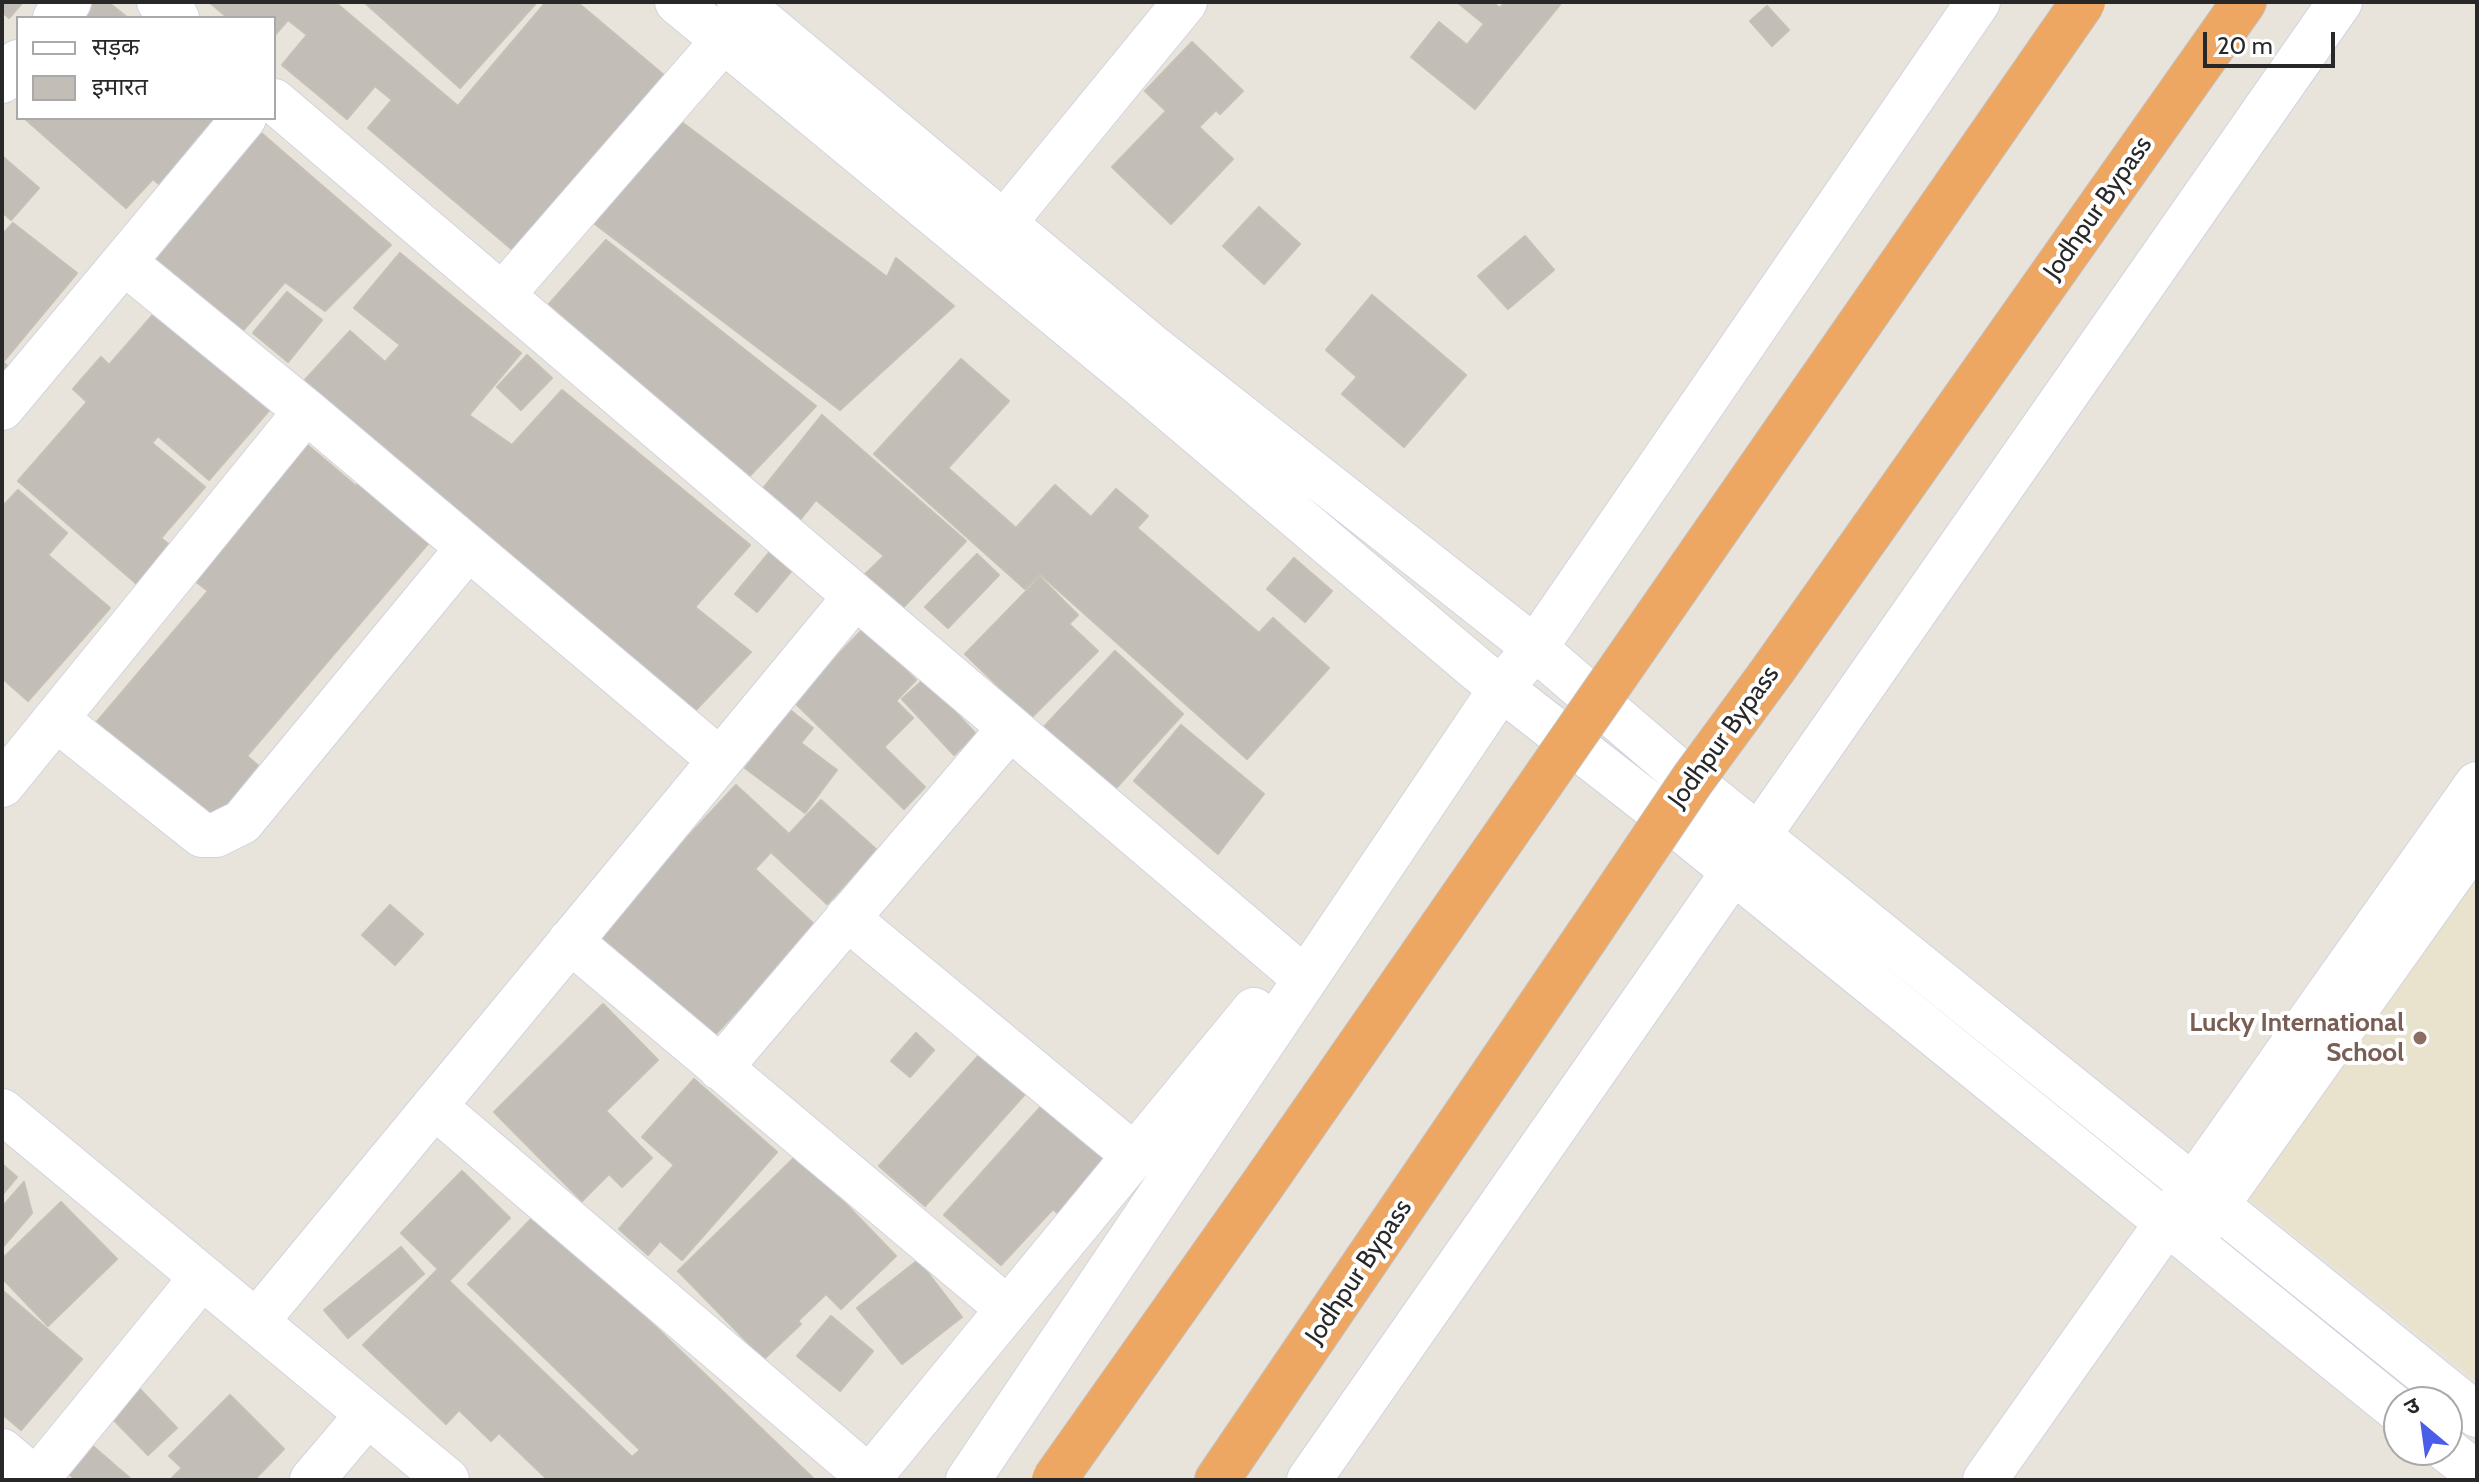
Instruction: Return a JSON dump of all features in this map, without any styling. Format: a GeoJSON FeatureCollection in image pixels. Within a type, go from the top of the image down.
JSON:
{"type":"FeatureCollection","features":[{"type":"Feature","properties":{"kind":"highway"},"geometry":{"type":"LineString","coordinates":[[1054,1480],[1261,1187],[2083,2]]}},
{"type":"Feature","properties":{"kind":"highway","name":"Jodhpur Bypass"},"geometry":{"type":"LineString","coordinates":[[1217,1480],[1693,779],[2244,2]]}},
{"type":"Feature","properties":{"kind":"street"},"geometry":{"type":"LineString","coordinates":[[159,2],[175,16]]}},
{"type":"Feature","properties":{"kind":"street"},"geometry":{"type":"LineString","coordinates":[[677,2],[731,21],[1004,223],[1150,345],[1535,648],[1683,775],[2477,1415]]}},
{"type":"Feature","properties":{"kind":"street"},"geometry":{"type":"LineString","coordinates":[[1004,223],[1185,2]]}},
{"type":"Feature","properties":{"kind":"street"},"geometry":{"type":"LineString","coordinates":[[434,1106],[870,1479],[1290,966],[1490,679],[1535,648],[1978,2]]}},
{"type":"Feature","properties":{"kind":"street"},"geometry":{"type":"LineString","coordinates":[[1309,1480],[2340,2]]}},
{"type":"Feature","properties":{"kind":"street"},"geometry":{"type":"LineString","coordinates":[[503,294],[731,21]]}},
{"type":"Feature","properties":{"kind":"street"},"geometry":{"type":"LineString","coordinates":[[731,21],[1127,374],[1490,679],[2383,1398]]}},
{"type":"Feature","properties":{"kind":"street"},"geometry":{"type":"LineString","coordinates":[[2,81],[16,64]]}},
{"type":"Feature","properties":{"kind":"street"},"geometry":{"type":"LineString","coordinates":[[276,103],[1290,966]]}},
{"type":"Feature","properties":{"kind":"street"},"geometry":{"type":"LineString","coordinates":[[2,408],[242,120]]}},
{"type":"Feature","properties":{"kind":"street"},"geometry":{"type":"LineString","coordinates":[[125,263],[306,411],[720,760]]}},
{"type":"Feature","properties":{"kind":"street"},"geometry":{"type":"LineString","coordinates":[[2,785],[306,411]]}},
{"type":"Feature","properties":{"kind":"street"},"geometry":{"type":"LineString","coordinates":[[56,719],[202,835],[216,835],[242,822],[468,548]]}},
{"type":"Feature","properties":{"kind":"street"},"geometry":{"type":"LineString","coordinates":[[256,1322],[855,597]]}},
{"type":"Feature","properties":{"kind":"street"},"geometry":{"type":"LineString","coordinates":[[968,1480],[1490,679]]}},
{"type":"Feature","properties":{"kind":"street"},"geometry":{"type":"LineString","coordinates":[[720,1068],[1010,728]]}},
{"type":"Feature","properties":{"kind":"street"},"geometry":{"type":"LineString","coordinates":[[2023,1480],[2178,1234],[2477,784]]}},
{"type":"Feature","properties":{"kind":"street"},"geometry":{"type":"LineString","coordinates":[[2205,1195],[2477,839]]}},
{"type":"Feature","properties":{"kind":"street"},"geometry":{"type":"LineString","coordinates":[[847,918],[1134,1155]]}},
{"type":"Feature","properties":{"kind":"street"},"geometry":{"type":"LineString","coordinates":[[570,941],[1008,1309]]}},
{"type":"Feature","properties":{"kind":"street"},"geometry":{"type":"LineString","coordinates":[[2,1111],[447,1480]]}},
{"type":"Feature","properties":{"kind":"street"},"geometry":{"type":"LineString","coordinates":[[1985,1480],[2178,1234]]}},
{"type":"Feature","properties":{"kind":"street"},"geometry":{"type":"LineString","coordinates":[[2,1451],[36,1480],[202,1277]]}},
{"type":"Feature","properties":{"kind":"street"},"geometry":{"type":"LineString","coordinates":[[312,1480],[368,1414]]}},
{"type":"Feature","properties":{"kind":"shaded area","name":"Lucky International School"},"geometry":{"type":"Polygon","coordinates":[[[2477,878],[2477,1381],[2249,1198],[2477,878]]]}},
{"type":"Feature","properties":{"kind":"building"},"geometry":{"type":"Polygon","coordinates":[[[2,2],[23,2],[9,18],[2,12],[2,2]]]}},
{"type":"Feature","properties":{"kind":"building"},"geometry":{"type":"Polygon","coordinates":[[[95,2],[108,2],[126,16],[84,16],[95,2]]]}},
{"type":"Feature","properties":{"kind":"building"},"geometry":{"type":"Polygon","coordinates":[[[209,2],[335,2],[458,106],[546,2],[577,2],[671,81],[521,257],[368,128],[392,100],[375,86],[347,119],[282,65],[307,35],[288,20],[276,34],[276,16],[226,16],[209,2]]]}},
{"type":"Feature","properties":{"kind":"building"},"geometry":{"type":"Polygon","coordinates":[[[364,2],[537,2],[460,88],[364,2]]]}},
{"type":"Feature","properties":{"kind":"building"},"geometry":{"type":"Polygon","coordinates":[[[1457,2],[1492,2],[1500,8],[1505,2],[1562,2],[1475,109],[1411,57],[1439,22],[1467,45],[1484,24],[1457,2]]]}},
{"type":"Feature","properties":{"kind":"building"},"geometry":{"type":"Polygon","coordinates":[[[1767,6],[1789,30],[1772,46],[1750,21],[1767,6]]]}},
{"type":"Feature","properties":{"kind":"building"},"geometry":{"type":"Polygon","coordinates":[[[1192,42],[1243,91],[1220,114],[1216,110],[1199,127],[1233,159],[1171,224],[1112,167],[1166,111],[1145,91],[1192,42]]]}},
{"type":"Feature","properties":{"kind":"building"},"geometry":{"type":"Polygon","coordinates":[[[675,117],[887,277],[896,258],[954,306],[840,410],[583,215],[675,117]]]}},
{"type":"Feature","properties":{"kind":"building"},"geometry":{"type":"Polygon","coordinates":[[[26,120],[232,120],[168,192],[153,179],[126,208],[26,120]]]}},
{"type":"Feature","properties":{"kind":"building"},"geometry":{"type":"Polygon","coordinates":[[[252,125],[391,245],[325,311],[285,282],[239,335],[147,250],[252,125]]]}},
{"type":"Feature","properties":{"kind":"building"},"geometry":{"type":"Polygon","coordinates":[[[2,156],[39,188],[11,220],[2,212],[2,156]]]}},
{"type":"Feature","properties":{"kind":"building"},"geometry":{"type":"Polygon","coordinates":[[[1259,207],[1300,244],[1264,284],[1223,246],[1259,207]]]}},
{"type":"Feature","properties":{"kind":"building"},"geometry":{"type":"Polygon","coordinates":[[[13,223],[77,273],[3,362],[14,371],[2,385],[2,235],[13,223]]]}},
{"type":"Feature","properties":{"kind":"building"},"geometry":{"type":"Polygon","coordinates":[[[1525,236],[1554,270],[1508,309],[1478,276],[1525,236]]]}},
{"type":"Feature","properties":{"kind":"building"},"geometry":{"type":"Polygon","coordinates":[[[606,240],[816,406],[744,482],[549,304],[606,240]]]}},
{"type":"Feature","properties":{"kind":"building"},"geometry":{"type":"Polygon","coordinates":[[[400,253],[521,353],[469,415],[512,445],[562,390],[750,545],[695,607],[751,652],[692,714],[303,382],[350,331],[385,362],[400,345],[354,308],[400,253]]]}},
{"type":"Feature","properties":{"kind":"building"},"geometry":{"type":"Polygon","coordinates":[[[287,292],[322,320],[288,362],[253,333],[287,292]]]}},
{"type":"Feature","properties":{"kind":"building"},"geometry":{"type":"Polygon","coordinates":[[[1372,295],[1466,375],[1404,447],[1342,394],[1357,377],[1326,350],[1372,295]]]}},
{"type":"Feature","properties":{"kind":"building"},"geometry":{"type":"Polygon","coordinates":[[[158,309],[272,407],[209,480],[158,436],[152,443],[205,487],[161,538],[172,547],[139,586],[18,481],[87,402],[73,389],[101,357],[109,365],[158,309]]]}},
{"type":"Feature","properties":{"kind":"building"},"geometry":{"type":"Polygon","coordinates":[[[527,355],[552,378],[521,410],[497,387],[527,355]]]}},
{"type":"Feature","properties":{"kind":"building"},"geometry":{"type":"Polygon","coordinates":[[[961,359],[1009,401],[948,468],[1016,528],[1055,485],[1091,517],[1116,489],[1148,516],[1137,528],[1259,633],[1273,618],[1329,668],[1247,759],[1040,574],[1025,589],[874,454],[961,359]]]}},
{"type":"Feature","properties":{"kind":"building"},"geometry":{"type":"Polygon","coordinates":[[[822,415],[966,541],[896,615],[856,583],[884,556],[816,500],[800,520],[761,491],[822,415]]]}},
{"type":"Feature","properties":{"kind":"building"},"geometry":{"type":"Polygon","coordinates":[[[305,443],[356,486],[362,479],[432,539],[247,756],[261,768],[213,824],[95,724],[208,591],[190,577],[305,443]]]}},
{"type":"Feature","properties":{"kind":"building"},"geometry":{"type":"Polygon","coordinates":[[[18,490],[67,533],[48,555],[110,608],[28,701],[2,678],[2,507],[18,490]]]}},
{"type":"Feature","properties":{"kind":"building"},"geometry":{"type":"Polygon","coordinates":[[[777,543],[799,562],[757,612],[735,594],[777,543]]]}},
{"type":"Feature","properties":{"kind":"building"},"geometry":{"type":"Polygon","coordinates":[[[977,554],[999,575],[948,628],[925,607],[977,554]]]}},
{"type":"Feature","properties":{"kind":"building"},"geometry":{"type":"Polygon","coordinates":[[[1294,558],[1332,591],[1305,622],[1267,589],[1294,558]]]}},
{"type":"Feature","properties":{"kind":"building"},"geometry":{"type":"Polygon","coordinates":[[[1040,577],[1078,615],[1069,624],[1098,651],[1031,718],[965,654],[1040,577]]]}},
{"type":"Feature","properties":{"kind":"building"},"geometry":{"type":"Polygon","coordinates":[[[863,629],[916,680],[896,701],[913,718],[884,747],[925,787],[904,809],[793,701],[863,629]]]}},
{"type":"Feature","properties":{"kind":"building"},"geometry":{"type":"Polygon","coordinates":[[[1115,651],[1183,714],[1108,797],[1041,730],[1115,651]]]}},
{"type":"Feature","properties":{"kind":"building"},"geometry":{"type":"Polygon","coordinates":[[[924,679],[976,734],[954,755],[902,699],[924,679]]]}},
{"type":"Feature","properties":{"kind":"building"},"geometry":{"type":"Polygon","coordinates":[[[790,710],[813,728],[801,743],[837,770],[805,813],[745,768],[790,710]]]}},
{"type":"Feature","properties":{"kind":"building"},"geometry":{"type":"Polygon","coordinates":[[[1181,725],[1264,794],[1218,854],[1134,781],[1181,725]]]}},
{"type":"Feature","properties":{"kind":"building"},"geometry":{"type":"Polygon","coordinates":[[[736,785],[789,834],[821,800],[877,850],[827,904],[771,852],[755,869],[816,926],[711,1039],[598,933],[736,785]]]}},
{"type":"Feature","properties":{"kind":"building"},"geometry":{"type":"Polygon","coordinates":[[[390,905],[423,934],[395,965],[362,935],[390,905]]]}},
{"type":"Feature","properties":{"kind":"building"},"geometry":{"type":"Polygon","coordinates":[[[603,1004],[658,1060],[606,1111],[652,1158],[622,1187],[609,1174],[582,1201],[494,1112],[603,1004]]]}},
{"type":"Feature","properties":{"kind":"building"},"geometry":{"type":"Polygon","coordinates":[[[916,1033],[934,1050],[910,1077],[891,1061],[916,1033]]]}},
{"type":"Feature","properties":{"kind":"building"},"geometry":{"type":"Polygon","coordinates":[[[981,1053],[1026,1093],[925,1206],[879,1166],[981,1053]]]}},
{"type":"Feature","properties":{"kind":"building"},"geometry":{"type":"Polygon","coordinates":[[[694,1079],[777,1152],[682,1260],[660,1241],[648,1255],[619,1229],[674,1165],[642,1137],[694,1079]]]}},
{"type":"Feature","properties":{"kind":"building"},"geometry":{"type":"Polygon","coordinates":[[[1044,1103],[1112,1164],[1063,1218],[1053,1209],[1001,1265],[944,1215],[1044,1103]]]}},
{"type":"Feature","properties":{"kind":"building"},"geometry":{"type":"Polygon","coordinates":[[[798,1154],[896,1256],[841,1309],[826,1294],[798,1321],[801,1324],[764,1359],[678,1271],[798,1154]]]}},
{"type":"Feature","properties":{"kind":"building"},"geometry":{"type":"Polygon","coordinates":[[[2,1164],[17,1177],[2,1195],[2,1164]]]}},
{"type":"Feature","properties":{"kind":"building"},"geometry":{"type":"Polygon","coordinates":[[[462,1171],[510,1218],[449,1281],[632,1457],[640,1450],[468,1284],[537,1213],[815,1480],[548,1480],[499,1433],[491,1441],[459,1410],[446,1424],[363,1345],[438,1269],[401,1233],[462,1171]]]}},
{"type":"Feature","properties":{"kind":"building"},"geometry":{"type":"Polygon","coordinates":[[[24,1182],[32,1213],[2,1248],[2,1207],[24,1182]]]}},
{"type":"Feature","properties":{"kind":"building"},"geometry":{"type":"Polygon","coordinates":[[[61,1202],[117,1259],[48,1326],[2,1278],[2,1259],[61,1202]]]}},
{"type":"Feature","properties":{"kind":"building"},"geometry":{"type":"Polygon","coordinates":[[[401,1247],[424,1274],[348,1338],[324,1310],[401,1247]]]}},
{"type":"Feature","properties":{"kind":"building"},"geometry":{"type":"Polygon","coordinates":[[[918,1260],[962,1317],[902,1364],[857,1308],[918,1260]]]}},
{"type":"Feature","properties":{"kind":"building"},"geometry":{"type":"Polygon","coordinates":[[[2,1290],[82,1359],[21,1430],[2,1414],[2,1290]]]}},
{"type":"Feature","properties":{"kind":"building"},"geometry":{"type":"Polygon","coordinates":[[[831,1316],[873,1351],[840,1391],[797,1356],[831,1316]]]}},
{"type":"Feature","properties":{"kind":"building"},"geometry":{"type":"Polygon","coordinates":[[[134,1383],[177,1428],[148,1455],[105,1411],[134,1383]]]}},
{"type":"Feature","properties":{"kind":"building"},"geometry":{"type":"Polygon","coordinates":[[[230,1395],[284,1449],[254,1480],[170,1480],[182,1468],[169,1456],[230,1395]]]}},
{"type":"Feature","properties":{"kind":"building"},"geometry":{"type":"Polygon","coordinates":[[[87,1441],[132,1480],[76,1480],[63,1469],[87,1441]]]}},
{"type":"Feature","properties":{"kind":"place","name":"Lucky International School"},"geometry":{"type":"Point","coordinates":[2420,1038]}}]}
